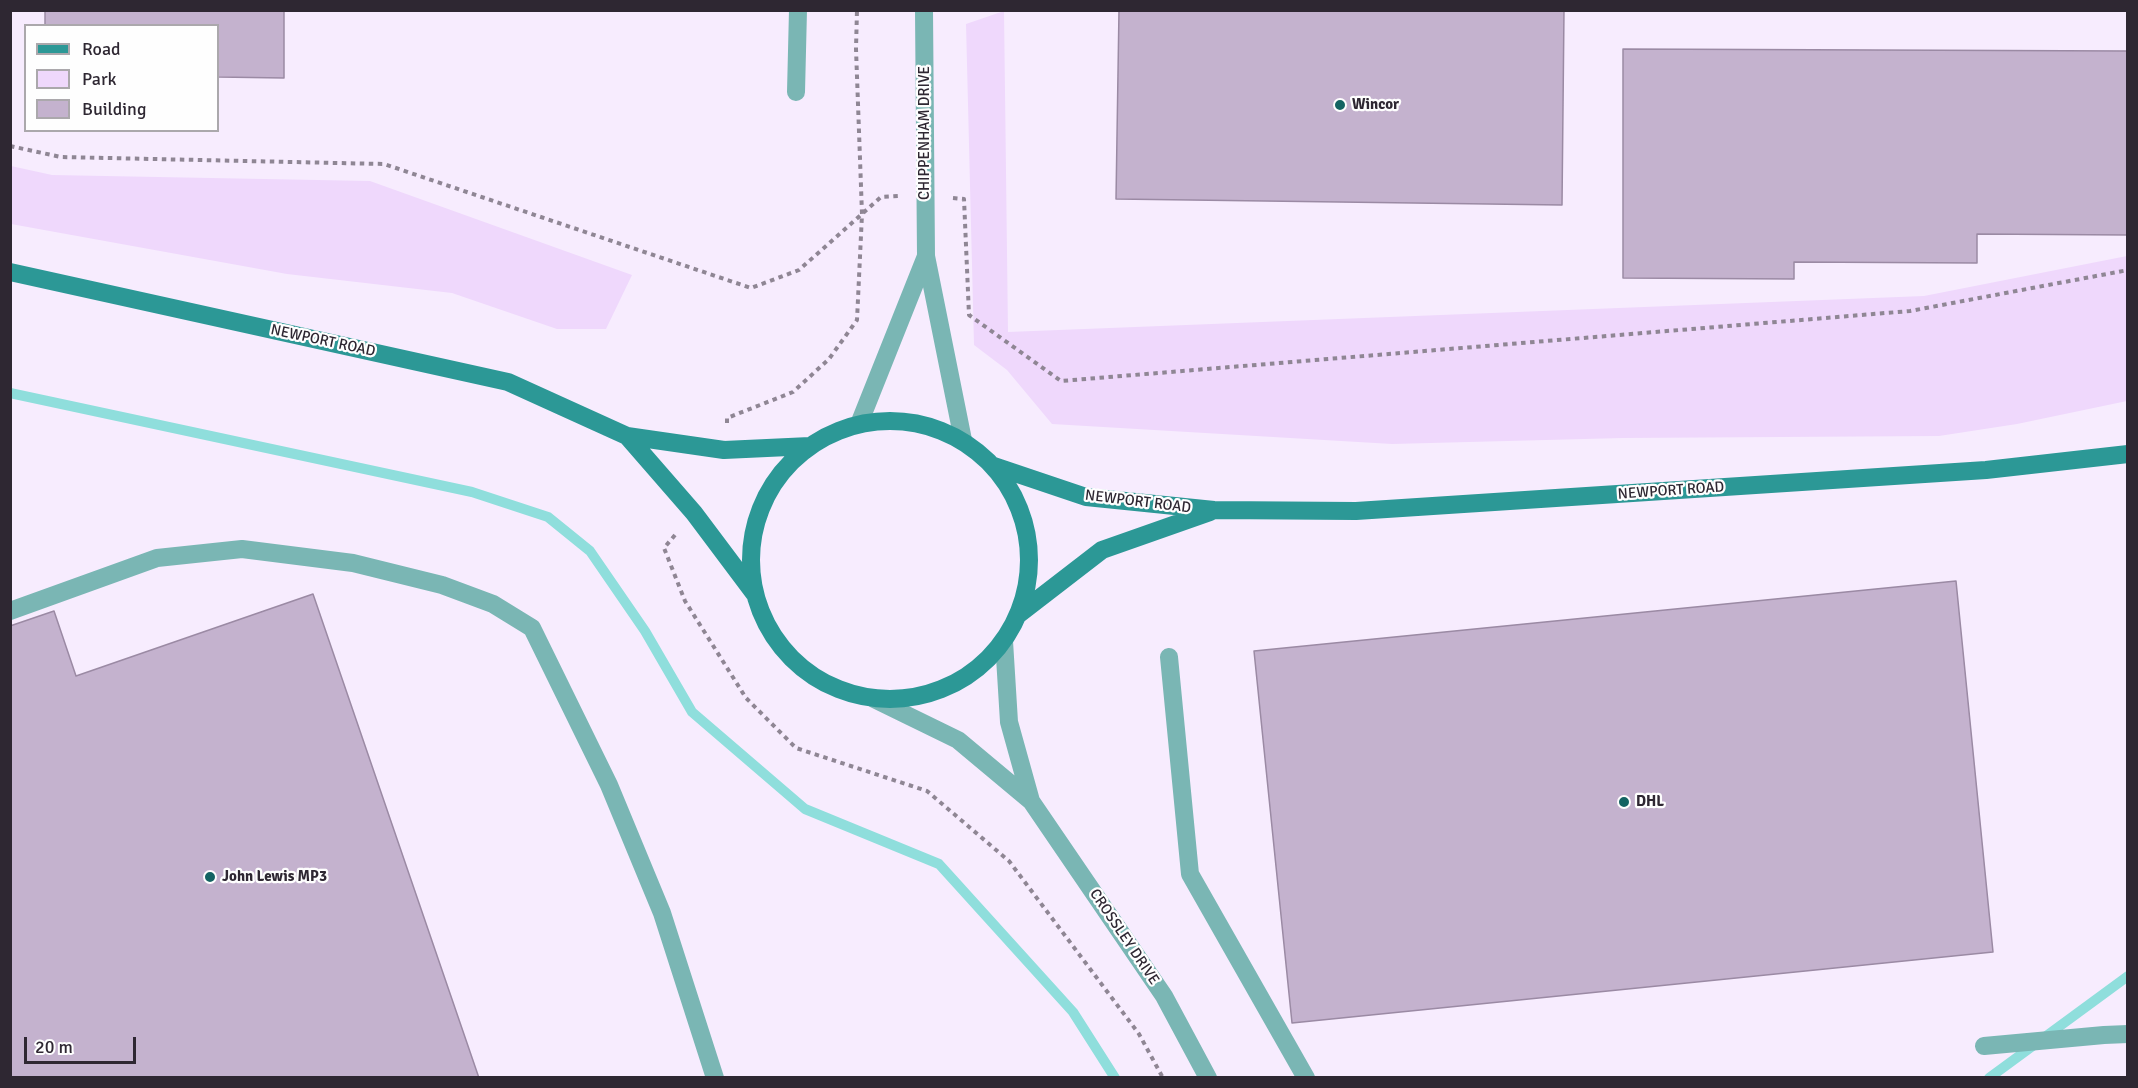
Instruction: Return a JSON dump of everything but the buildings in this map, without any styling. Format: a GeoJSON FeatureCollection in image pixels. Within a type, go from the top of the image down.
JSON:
{"type":"FeatureCollection","features":[{"type":"Feature","properties":{"kind":"street"},"geometry":{"type":"LineString","coordinates":[[796,92],[798,10]]}},
{"type":"Feature","properties":{"kind":"street","name":"CHIPPENHAM DRIVE"},"geometry":{"type":"LineString","coordinates":[[924,10],[926,256],[963,441]]}},
{"type":"Feature","properties":{"kind":"street","name":"CHIPPENHAM DRIVE"},"geometry":{"type":"LineString","coordinates":[[859,424],[926,256]]}},
{"type":"Feature","properties":{"kind":"street","name":"NEWPORT ROAD"},"geometry":{"type":"LineString","coordinates":[[10,272],[508,382],[627,436],[724,450],[810,446]]}},
{"type":"Feature","properties":{"kind":"street"},"geometry":{"type":"LineString","coordinates":[[895,420],[930,426],[963,441],[993,466],[1016,499],[1028,536],[1029,576],[1019,614],[1004,641],[978,669],[947,688],[911,698],[874,699],[833,688],[798,665],[772,633],[755,594],[751,553],[759,512],[779,475],[810,446],[833,432],[859,424],[895,420]]}},
{"type":"Feature","properties":{"kind":"street","name":"NEWPORT ROAD"},"geometry":{"type":"LineString","coordinates":[[627,436],[694,513],[755,594]]}},
{"type":"Feature","properties":{"kind":"street","name":"NEWPORT ROAD"},"geometry":{"type":"LineString","coordinates":[[993,466],[1086,497],[1215,510],[1367,510],[1986,470],[2127,454]]}},
{"type":"Feature","properties":{"kind":"street","name":"NEWPORT ROAD"},"geometry":{"type":"LineString","coordinates":[[1019,614],[1102,550],[1215,510]]}},
{"type":"Feature","properties":{"kind":"street"},"geometry":{"type":"LineString","coordinates":[[10,610],[157,558],[242,549],[353,563],[442,585],[493,603],[532,628],[609,785],[662,913],[715,1077]]}},
{"type":"Feature","properties":{"kind":"street","name":"CROSSLEY DRIVE"},"geometry":{"type":"LineString","coordinates":[[1004,641],[1009,722],[1031,801]]}},
{"type":"Feature","properties":{"kind":"street"},"geometry":{"type":"LineString","coordinates":[[1168,657],[1190,874],[1306,1077]]}},
{"type":"Feature","properties":{"kind":"street","name":"CROSSLEY DRIVE"},"geometry":{"type":"LineString","coordinates":[[874,699],[958,740],[1031,801],[1164,996],[1208,1077]]}},
{"type":"Feature","properties":{"kind":"street"},"geometry":{"type":"LineString","coordinates":[[1984,1046],[2127,1035]]}},
{"type":"Feature","properties":{"kind":"path"},"geometry":{"type":"LineString","coordinates":[[724,450],[727,418],[793,392],[829,359],[857,320],[862,214],[856,49],[857,10]]}},
{"type":"Feature","properties":{"kind":"path"},"geometry":{"type":"LineString","coordinates":[[10,146],[61,157],[384,164],[751,288],[799,270],[881,197],[926,195],[964,199],[969,315],[1060,381],[1910,311],[2127,270]]}},
{"type":"Feature","properties":{"kind":"path"},"geometry":{"type":"LineString","coordinates":[[694,513],[664,549],[686,601],[746,698],[796,748],[927,791],[1009,861],[1139,1034],[1163,1077]]}},
{"type":"Feature","properties":{"kind":"green space"},"geometry":{"type":"Polygon","coordinates":[[[1004,11],[1008,332],[1924,296],[2127,256],[2127,401],[2017,424],[1939,436],[1623,438],[1392,444],[1052,424],[1007,370],[974,345],[966,24],[1004,11]]]}},
{"type":"Feature","properties":{"kind":"green space"},"geometry":{"type":"Polygon","coordinates":[[[11,166],[52,175],[370,181],[632,275],[606,329],[557,329],[452,293],[287,274],[11,224],[11,166]]]}},
{"type":"Feature","properties":{"kind":"waterway"},"geometry":{"type":"LineString","coordinates":[[10,393],[472,492],[548,517],[590,551],[645,631],[692,712],[805,809],[939,864],[1073,1012],[1115,1078]]}},
{"type":"Feature","properties":{"kind":"waterway"},"geometry":{"type":"LineString","coordinates":[[1989,1078],[2128,976]]}},
{"type":"Feature","properties":{"kind":"place","name":"Wincor"},"geometry":{"type":"Point","coordinates":[1340,105]}},
{"type":"Feature","properties":{"kind":"place","name":"DHL"},"geometry":{"type":"Point","coordinates":[1624,802]}},
{"type":"Feature","properties":{"kind":"place","name":"John Lewis MP3"},"geometry":{"type":"Point","coordinates":[210,877]}}]}
